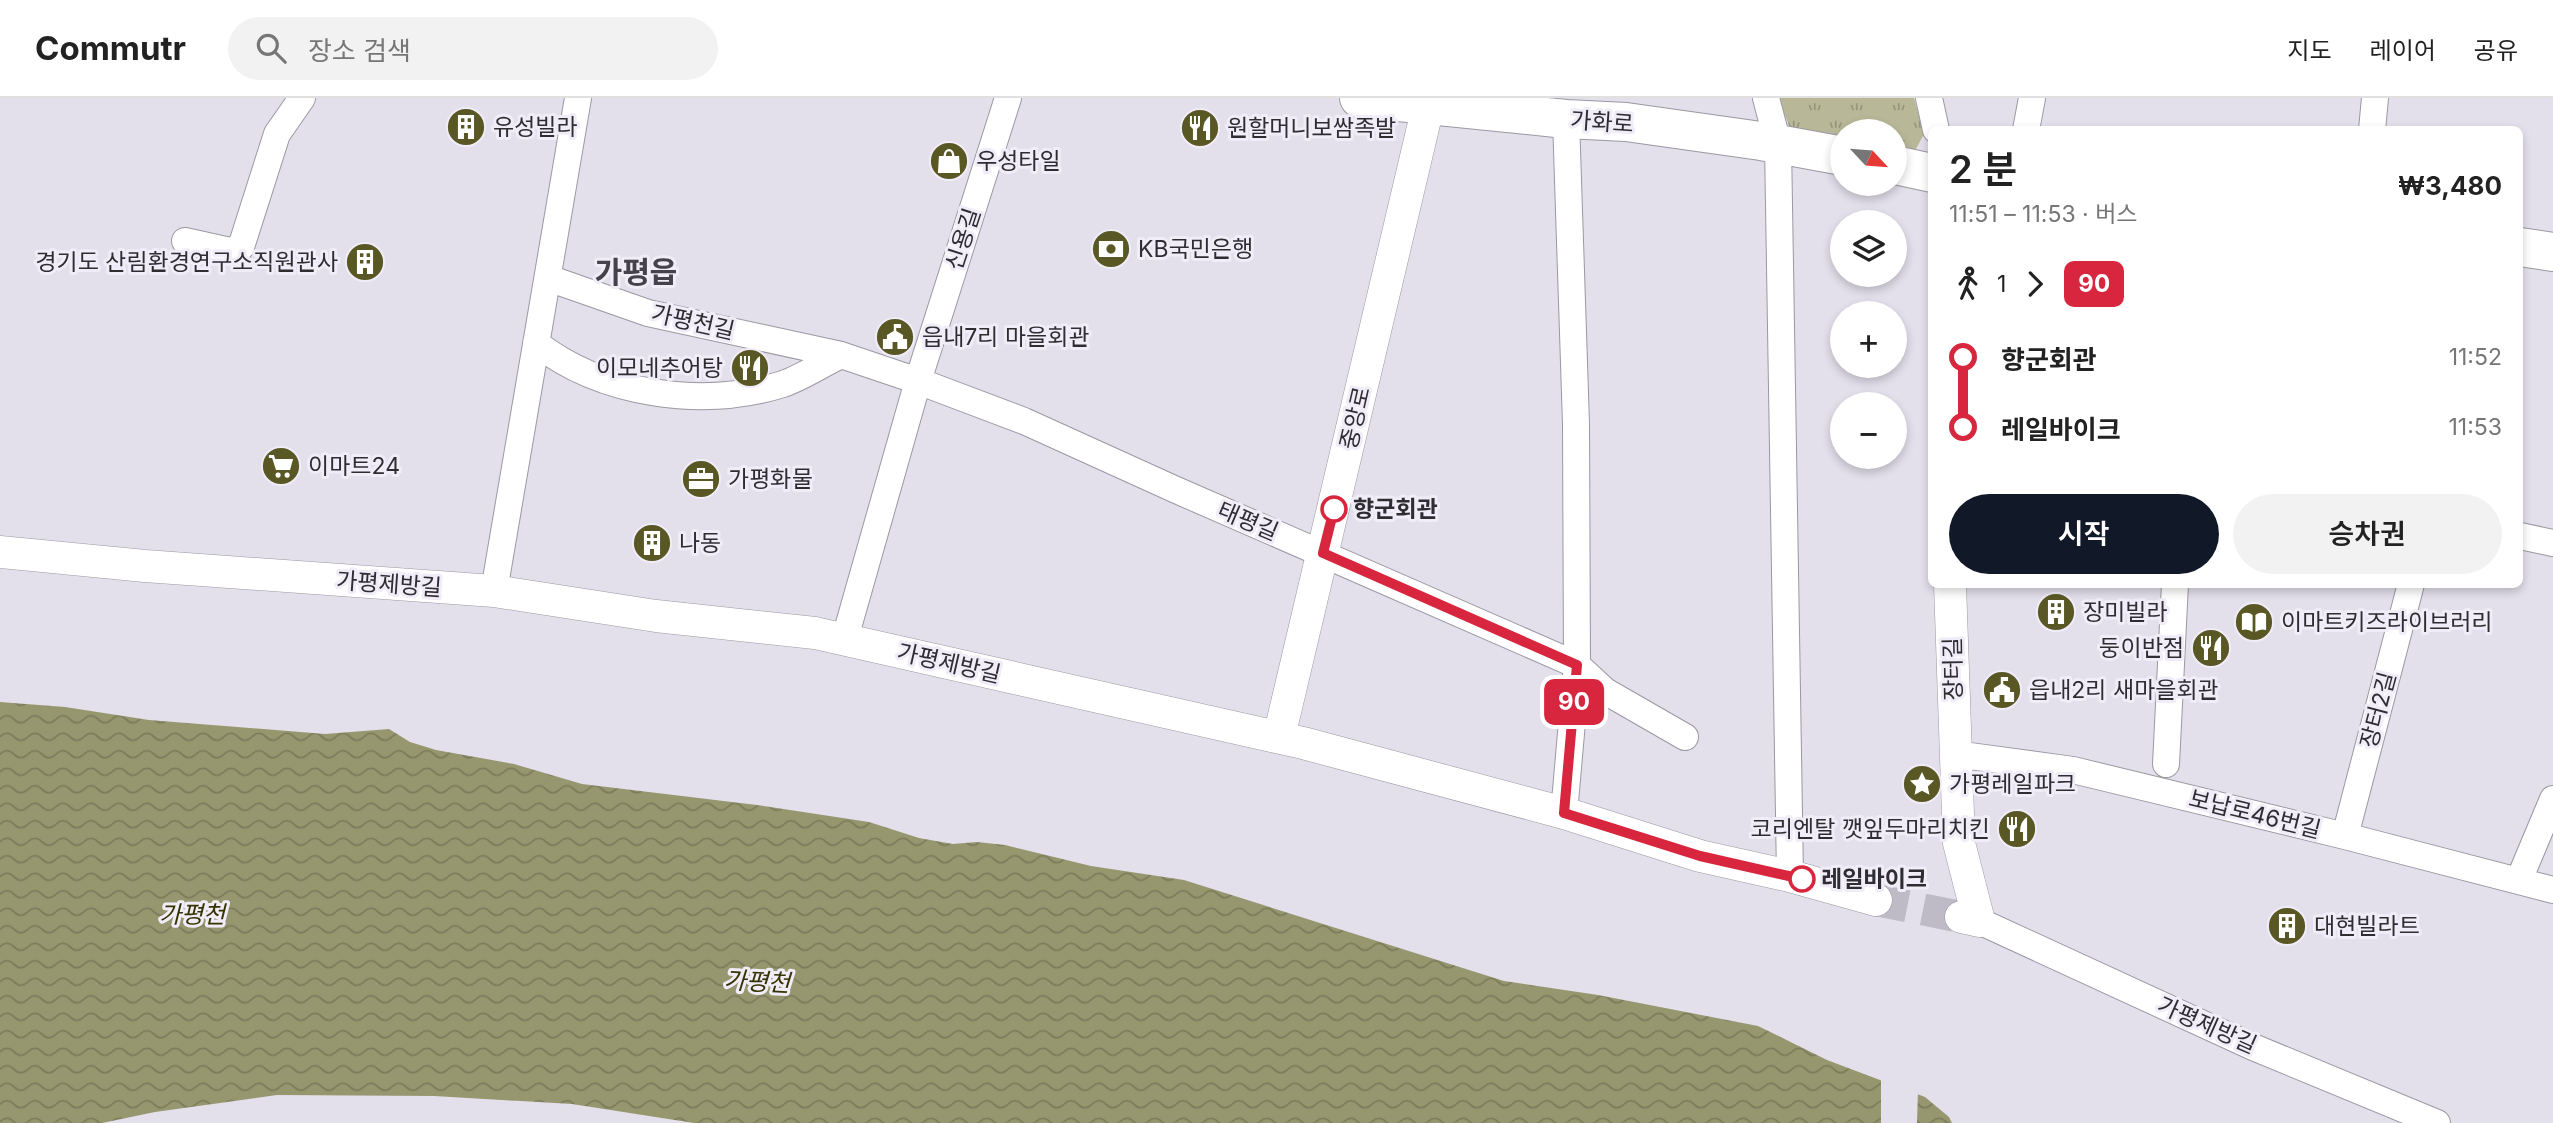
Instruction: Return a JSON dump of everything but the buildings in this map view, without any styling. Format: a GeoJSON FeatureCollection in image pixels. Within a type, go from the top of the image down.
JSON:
{"type":"FeatureCollection","features":[{"type":"Feature","properties":{"kind":"main road","name":"가화로"},"geometry":{"type":"LineString","coordinates":[[1359,98],[1581,109],[1626,122],[1830,154]]}},
{"type":"Feature","properties":{"kind":"main road"},"geometry":{"type":"LineString","coordinates":[[1908,168],[1928,172]]}},
{"type":"Feature","properties":{"kind":"main road"},"geometry":{"type":"LineString","coordinates":[[2523,247],[2553,252]]}},
{"type":"Feature","properties":{"kind":"street"},"geometry":{"type":"LineString","coordinates":[[186,241],[230,251],[241,247],[277,134],[302,98]]}},
{"type":"Feature","properties":{"kind":"street"},"geometry":{"type":"LineString","coordinates":[[494,592],[578,98]]}},
{"type":"Feature","properties":{"kind":"street","name":"신용길"},"geometry":{"type":"LineString","coordinates":[[845,638],[918,381],[1008,98]]}},
{"type":"Feature","properties":{"kind":"street"},"geometry":{"type":"LineString","coordinates":[[1766,98],[1778,144],[1790,876]]}},
{"type":"Feature","properties":{"kind":"street"},"geometry":{"type":"LineString","coordinates":[[1929,98],[1935,126]]}},
{"type":"Feature","properties":{"kind":"street"},"geometry":{"type":"LineString","coordinates":[[2027,126],[2032,98]]}},
{"type":"Feature","properties":{"kind":"street"},"geometry":{"type":"LineString","coordinates":[[2372,126],[2375,98]]}},
{"type":"Feature","properties":{"kind":"street","name":"중앙로"},"geometry":{"type":"LineString","coordinates":[[1279,737],[1429,102]]}},
{"type":"Feature","properties":{"kind":"street"},"geometry":{"type":"LineString","coordinates":[[1564,813],[1577,665],[1576,424],[1581,109]]}},
{"type":"Feature","properties":{"kind":"street","name":"가평천길"},"geometry":{"type":"LineString","coordinates":[[548,278],[648,313],[841,355]]}},
{"type":"Feature","properties":{"kind":"street"},"geometry":{"type":"LineString","coordinates":[[536,343],[566,363],[601,379],[640,390],[669,394],[727,395],[782,384],[841,355],[918,381]]}},
{"type":"Feature","properties":{"kind":"street","name":"태평길"},"geometry":{"type":"LineString","coordinates":[[918,381],[1024,421],[1577,665],[1605,691],[1685,737]]}},
{"type":"Feature","properties":{"kind":"street"},"geometry":{"type":"LineString","coordinates":[[2523,537],[2553,543]]}},
{"type":"Feature","properties":{"kind":"street","name":"가평제방길"},"geometry":{"type":"LineString","coordinates":[[0,552],[145,566],[494,592],[656,616],[815,632],[1065,691],[1279,737],[1564,813],[1700,856],[1790,876],[1876,900]]}},
{"type":"Feature","properties":{"kind":"street","name":"장터길"},"geometry":{"type":"LineString","coordinates":[[1950,588],[1955,754]]}},
{"type":"Feature","properties":{"kind":"street"},"geometry":{"type":"LineString","coordinates":[[2165,764],[2175,588]]}},
{"type":"Feature","properties":{"kind":"street","name":"장터2길"},"geometry":{"type":"LineString","coordinates":[[2345,836],[2410,588]]}},
{"type":"Feature","properties":{"kind":"street","name":"가평제방길"},"geometry":{"type":"LineString","coordinates":[[1955,754],[1959,843],[1970,919],[2253,1046],[2437,1123]]}},
{"type":"Feature","properties":{"kind":"street","name":"보납로46번길"},"geometry":{"type":"LineString","coordinates":[[1955,754],[2073,770],[2553,890]]}},
{"type":"Feature","properties":{"kind":"street"},"geometry":{"type":"LineString","coordinates":[[2519,880],[2553,799]]}},
{"type":"Feature","properties":{"kind":"green space"},"geometry":{"type":"Polygon","coordinates":[[[1778,98],[1914,98],[1924,134],[1916,149],[1911,152],[1908,151],[1908,119],[1830,119],[1830,137],[1790,128],[1778,98]]]}},
{"type":"Feature","properties":{"kind":"water","name":"가평천"},"geometry":{"type":"Polygon","coordinates":[[[0,702],[65,707],[149,720],[325,734],[389,729],[410,742],[436,750],[514,764],[582,784],[757,805],[869,822],[919,838],[953,844],[977,842],[1005,845],[1091,866],[1184,880],[1504,981],[1598,995],[1758,1026],[1827,1060],[1925,1097],[1949,1117],[1952,1123],[694,1123],[572,1104],[434,1096],[277,1095],[155,1112],[102,1123],[0,1123],[0,702]]]}},
{"type":"Feature","properties":{"kind":"pier"},"geometry":{"type":"Polygon","coordinates":[[[1881,1076],[1918,1090],[1917,1123],[1881,1123],[1881,1076]]]}},
{"type":"Feature","properties":{"kind":"tunnel"},"geometry":{"type":"LineString","coordinates":[[1876,900],[1961,917]]}},
{"type":"Feature","properties":{"kind":"bus line","name":"90"},"geometry":{"type":"LineString","coordinates":[[1334,509],[1323,553],[1577,665],[1564,813],[1700,856],[1802,879]]}},
{"type":"Feature","properties":{"kind":"place","name":"유성빌라"},"geometry":{"type":"Point","coordinates":[466,127]}},
{"type":"Feature","properties":{"kind":"place","name":"원할머니보쌈족발"},"geometry":{"type":"Point","coordinates":[1200,128]}},
{"type":"Feature","properties":{"kind":"place","name":"우성타일"},"geometry":{"type":"Point","coordinates":[949,161]}},
{"type":"Feature","properties":{"kind":"place","name":"KB국민은행"},"geometry":{"type":"Point","coordinates":[1111,249]}},
{"type":"Feature","properties":{"kind":"place","name":"경기도 산림환경연구소직원관사"},"geometry":{"type":"Point","coordinates":[365,262]}},
{"type":"Feature","properties":{"kind":"place","name":"읍내7리 마을회관"},"geometry":{"type":"Point","coordinates":[895,337]}},
{"type":"Feature","properties":{"kind":"place","name":"이모네추어탕"},"geometry":{"type":"Point","coordinates":[750,368]}},
{"type":"Feature","properties":{"kind":"place","name":"이마트24"},"geometry":{"type":"Point","coordinates":[281,466]}},
{"type":"Feature","properties":{"kind":"place","name":"가평화물"},"geometry":{"type":"Point","coordinates":[701,479]}},
{"type":"Feature","properties":{"kind":"place","name":"향군회관"},"geometry":{"type":"Point","coordinates":[1334,509]}},
{"type":"Feature","properties":{"kind":"place","name":"나동"},"geometry":{"type":"Point","coordinates":[652,543]}},
{"type":"Feature","properties":{"kind":"place","name":"장미빌라"},"geometry":{"type":"Point","coordinates":[2056,612]}},
{"type":"Feature","properties":{"kind":"place","name":"이마트키즈라이브러리"},"geometry":{"type":"Point","coordinates":[2254,622]}},
{"type":"Feature","properties":{"kind":"place","name":"둥이반점"},"geometry":{"type":"Point","coordinates":[2211,648]}},
{"type":"Feature","properties":{"kind":"place","name":"읍내2리 새마을회관"},"geometry":{"type":"Point","coordinates":[2002,690]}},
{"type":"Feature","properties":{"kind":"place","name":"가평레일파크"},"geometry":{"type":"Point","coordinates":[1922,784]}},
{"type":"Feature","properties":{"kind":"place","name":"코리엔탈 깻잎두마리치킨"},"geometry":{"type":"Point","coordinates":[2017,829]}},
{"type":"Feature","properties":{"kind":"place","name":"레일바이크"},"geometry":{"type":"Point","coordinates":[1802,879]}},
{"type":"Feature","properties":{"kind":"place","name":"대현빌라트"},"geometry":{"type":"Point","coordinates":[2287,926]}},
{"type":"Feature","properties":{"kind":"district","name":"가평읍"},"geometry":{"type":"Point","coordinates":[636,273]}}]}
